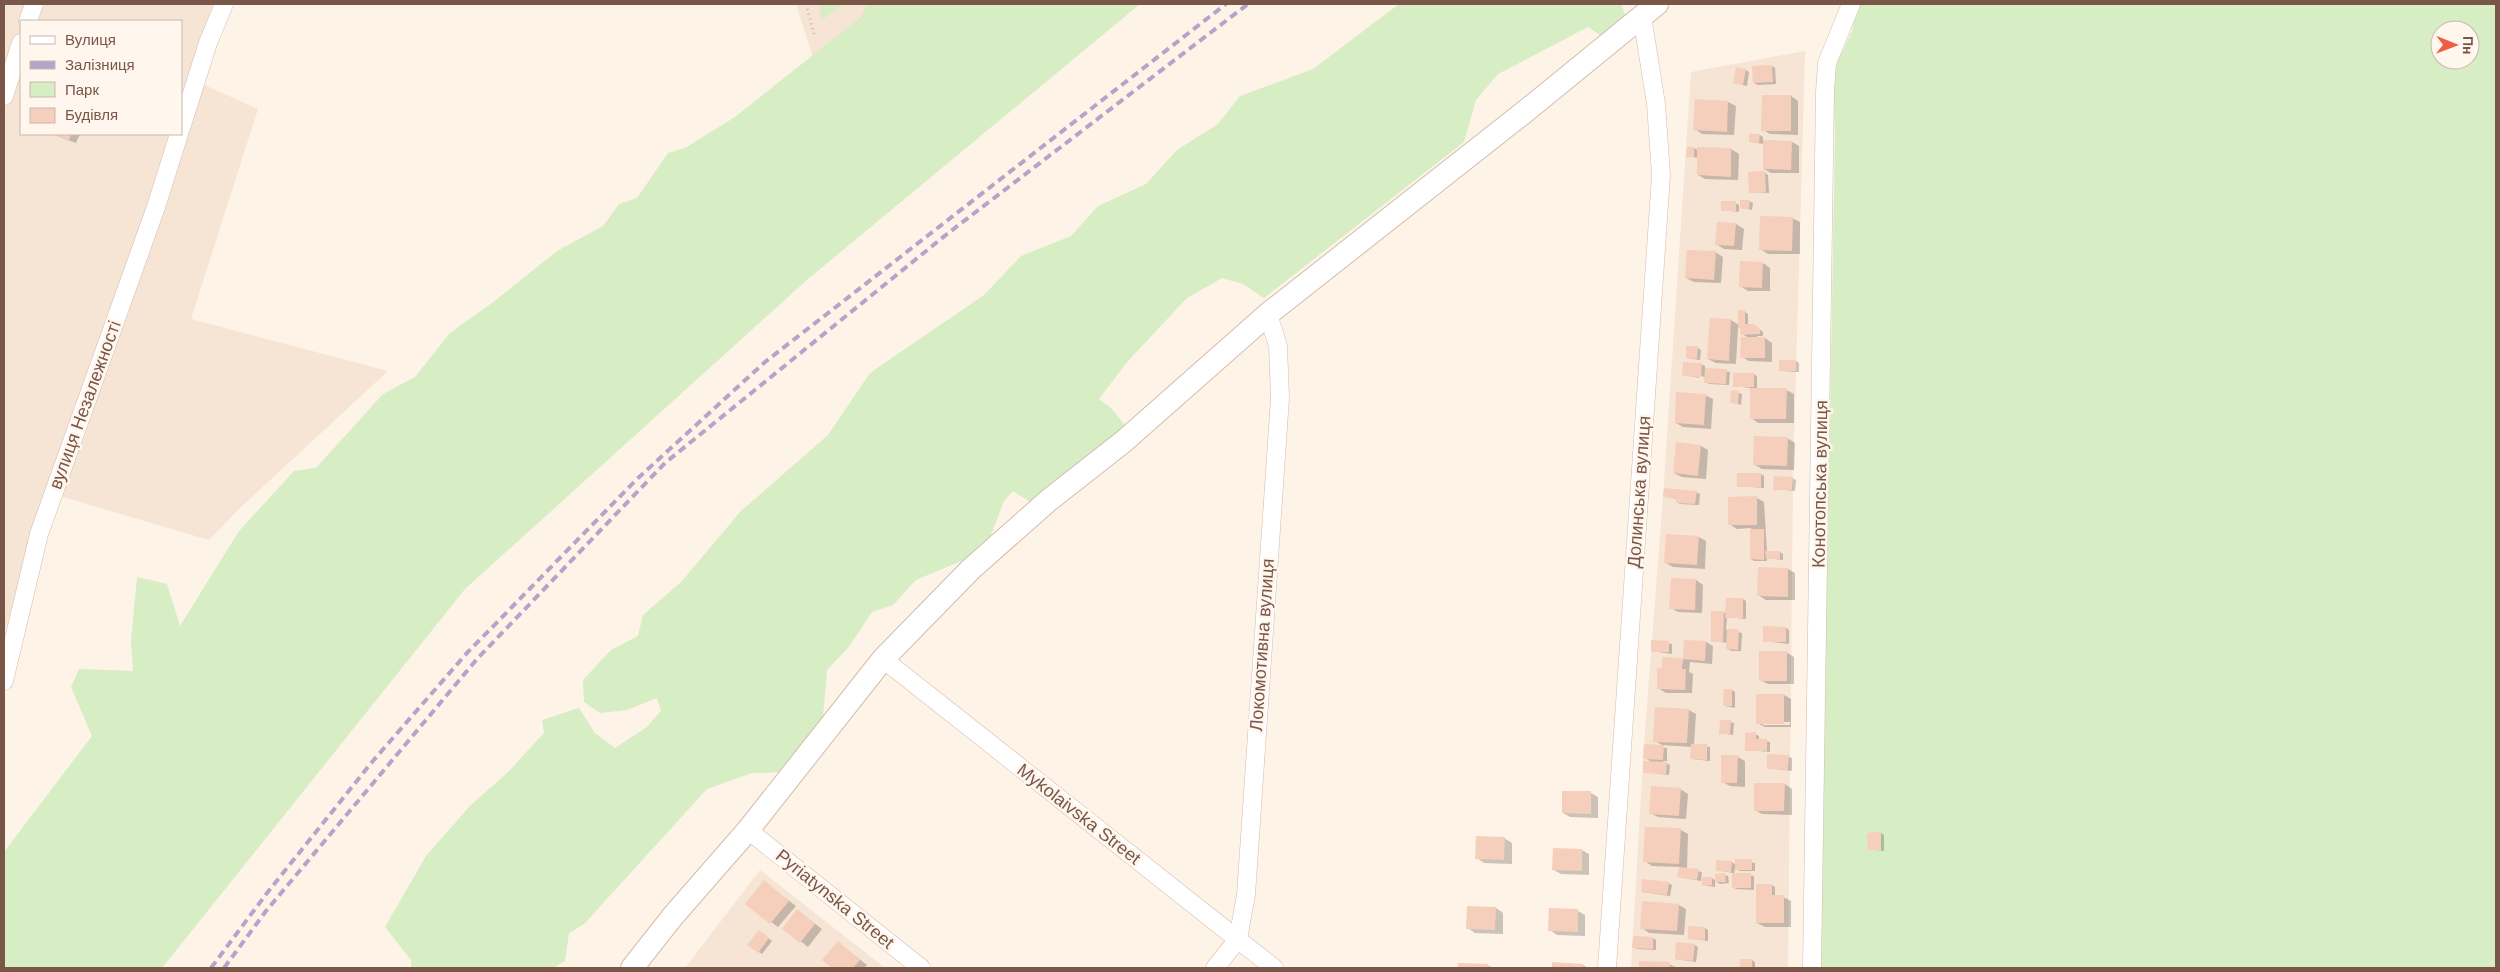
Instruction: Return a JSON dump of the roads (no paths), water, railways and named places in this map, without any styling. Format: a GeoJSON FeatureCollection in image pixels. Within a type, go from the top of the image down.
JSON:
{"type":"FeatureCollection","features":[{"type":"Feature","properties":{"kind":"street"},"geometry":{"type":"LineString","coordinates":[[28,20],[34,4]]}},
{"type":"Feature","properties":{"kind":"street"},"geometry":{"type":"LineString","coordinates":[[182,125],[208,43],[224,4]]}},
{"type":"Feature","properties":{"kind":"street","name":"Конотопська вулиця"},"geometry":{"type":"LineString","coordinates":[[1812,968],[1825,92],[1827,63],[1851,4]]}},
{"type":"Feature","properties":{"kind":"street"},"geometry":{"type":"LineString","coordinates":[[632,968],[673,916],[748,830],[883,659],[971,569],[1049,500],[1123,442],[1268,314],[1650,10]]}},
{"type":"Feature","properties":{"kind":"street","name":"Долинська вулиця"},"geometry":{"type":"LineString","coordinates":[[1607,968],[1661,175],[1650,10]]}},
{"type":"Feature","properties":{"kind":"street"},"geometry":{"type":"LineString","coordinates":[[4,96],[20,46]]}},
{"type":"Feature","properties":{"kind":"street","name":"вулиця Незалежності"},"geometry":{"type":"LineString","coordinates":[[4,681],[39,534],[156,207],[180,135]]}},
{"type":"Feature","properties":{"kind":"street","name":"Локомотивна вулиця"},"geometry":{"type":"LineString","coordinates":[[1215,968],[1238,939],[1246,895],[1280,398],[1278,346],[1268,314]]}},
{"type":"Feature","properties":{"kind":"street","name":"Mykolaivska Street"},"geometry":{"type":"LineString","coordinates":[[883,659],[1274,968]]}},
{"type":"Feature","properties":{"kind":"street","name":"Pyriatynska Street"},"geometry":{"type":"LineString","coordinates":[[748,830],[921,968]]}},
{"type":"Feature","properties":{"kind":"railway"},"geometry":{"type":"LineString","coordinates":[[211,968],[267,893],[372,762],[466,654],[637,479],[765,362],[1226,4]]}},
{"type":"Feature","properties":{"kind":"railway"},"geometry":{"type":"LineString","coordinates":[[224,968],[266,911],[477,659],[665,463],[947,234],[1248,4]]}}]}
